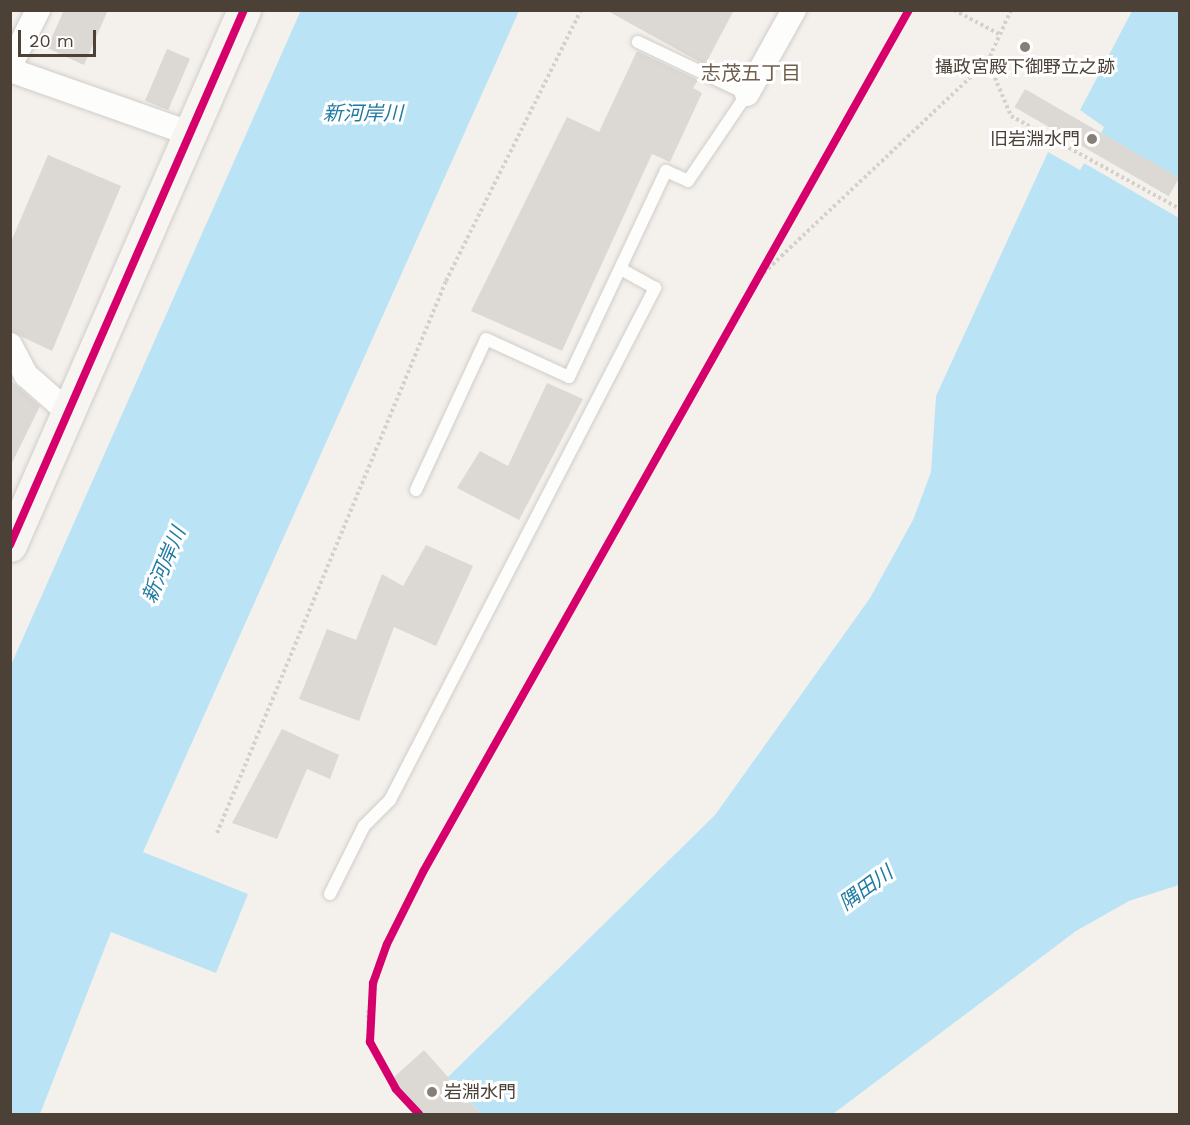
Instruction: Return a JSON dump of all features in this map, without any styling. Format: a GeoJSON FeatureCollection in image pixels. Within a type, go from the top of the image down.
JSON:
{"type":"FeatureCollection","features":[{"type":"Feature","properties":{"kind":"street"},"geometry":{"type":"LineString","coordinates":[[10,66],[38,10]]}},
{"type":"Feature","properties":{"kind":"street"},"geometry":{"type":"LineString","coordinates":[[10,545],[244,10]]}},
{"type":"Feature","properties":{"kind":"street"},"geometry":{"type":"LineString","coordinates":[[747,94],[794,10]]}},
{"type":"Feature","properties":{"kind":"street"},"geometry":{"type":"LineString","coordinates":[[10,70],[189,134]]}},
{"type":"Feature","properties":{"kind":"street"},"geometry":{"type":"LineString","coordinates":[[10,345],[26,375],[68,412]]}},
{"type":"Feature","properties":{"kind":"lane"},"geometry":{"type":"LineString","coordinates":[[416,490],[486,339],[569,377],[622,270],[666,171],[688,181],[747,94],[638,42]]}},
{"type":"Feature","properties":{"kind":"lane"},"geometry":{"type":"LineString","coordinates":[[330,894],[364,826],[390,800],[655,288],[622,270]]}},
{"type":"Feature","properties":{"kind":"path"},"geometry":{"type":"LineString","coordinates":[[216,833],[446,281],[581,10]]}},
{"type":"Feature","properties":{"kind":"path"},"geometry":{"type":"LineString","coordinates":[[403,1098],[370,1042],[368,1013],[387,944],[750,286],[909,10]]}},
{"type":"Feature","properties":{"kind":"path"},"geometry":{"type":"LineString","coordinates":[[954,10],[999,34]]}},
{"type":"Feature","properties":{"kind":"path"},"geometry":{"type":"LineString","coordinates":[[750,286],[988,61],[1011,10]]}},
{"type":"Feature","properties":{"kind":"path"},"geometry":{"type":"LineString","coordinates":[[988,61],[1011,116],[1179,209]]}},
{"type":"Feature","properties":{"kind":"water","name":"新河岸川"},"geometry":{"type":"Polygon","coordinates":[[[301,10],[519,11],[143,852],[248,894],[216,973],[111,932],[40,1114],[11,1114],[11,665],[301,10]]]}},
{"type":"Feature","properties":{"kind":"water"},"geometry":{"type":"Polygon","coordinates":[[[1132,11],[1179,11],[1179,178],[1101,133],[1104,127],[1080,110],[1132,11]]]}},
{"type":"Feature","properties":{"kind":"water","name":"隅田川"},"geometry":{"type":"Polygon","coordinates":[[[1048,152],[1080,170],[1084,163],[1179,201],[1179,885],[1129,901],[1076,931],[833,1114],[481,1114],[448,1077],[715,815],[870,598],[913,520],[931,472],[936,396],[1048,152]]]}},
{"type":"Feature","properties":{"kind":"pier"},"geometry":{"type":"Polygon","coordinates":[[[1050,149],[1079,166],[1090,150],[1179,201],[1179,218],[1084,163],[1080,170],[1050,149]]]}},
{"type":"Feature","properties":{"kind":"building"},"geometry":{"type":"Polygon","coordinates":[[[64,10],[108,10],[84,65],[47,48],[64,10]]]}},
{"type":"Feature","properties":{"kind":"building"},"geometry":{"type":"Polygon","coordinates":[[[606,10],[734,10],[705,65],[606,10]]]}},
{"type":"Feature","properties":{"kind":"building"},"geometry":{"type":"Polygon","coordinates":[[[167,49],[190,59],[168,110],[145,101],[167,49]]]}},
{"type":"Feature","properties":{"kind":"building"},"geometry":{"type":"Polygon","coordinates":[[[637,51],[698,80],[693,88],[702,93],[670,162],[652,154],[562,351],[471,311],[567,117],[599,132],[637,51]]]}},
{"type":"Feature","properties":{"kind":"building","name":"旧岩淵水門"},"geometry":{"type":"Polygon","coordinates":[[[1025,89],[1179,178],[1169,196],[1014,107],[1025,89]]]}},
{"type":"Feature","properties":{"kind":"building"},"geometry":{"type":"Polygon","coordinates":[[[48,155],[121,186],[52,351],[10,331],[10,244],[48,155]]]}},
{"type":"Feature","properties":{"kind":"building"},"geometry":{"type":"Polygon","coordinates":[[[10,380],[40,406],[10,467],[10,380]]]}},
{"type":"Feature","properties":{"kind":"building"},"geometry":{"type":"Polygon","coordinates":[[[547,383],[583,399],[519,520],[457,488],[480,451],[508,466],[547,383]]]}},
{"type":"Feature","properties":{"kind":"building"},"geometry":{"type":"Polygon","coordinates":[[[426,545],[473,566],[436,646],[394,627],[359,721],[299,699],[327,629],[356,640],[382,574],[403,586],[426,545]]]}},
{"type":"Feature","properties":{"kind":"building"},"geometry":{"type":"Polygon","coordinates":[[[282,729],[339,755],[330,779],[307,769],[277,839],[232,823],[282,729]]]}},
{"type":"Feature","properties":{"kind":"building","name":"岩淵水門"},"geometry":{"type":"Polygon","coordinates":[[[424,1050],[481,1114],[423,1114],[392,1079],[424,1050]]]}},
{"type":"Feature","properties":{"kind":"cycle path"},"geometry":{"type":"LineString","coordinates":[[10,545],[244,10]]}},
{"type":"Feature","properties":{"kind":"cycle path"},"geometry":{"type":"LineString","coordinates":[[419,1114],[396,1089],[370,1042],[373,983],[387,944],[423,872],[909,10]]}},
{"type":"Feature","properties":{"kind":"place","name":"攝政宮殿下御野立之跡"},"geometry":{"type":"Point","coordinates":[1025,47]}},
{"type":"Feature","properties":{"kind":"place","name":"旧岩淵水門"},"geometry":{"type":"Point","coordinates":[1092,139]}},
{"type":"Feature","properties":{"kind":"place","name":"岩淵水門"},"geometry":{"type":"Point","coordinates":[432,1092]}},
{"type":"Feature","properties":{"kind":"district","name":"志茂五丁目"},"geometry":{"type":"Point","coordinates":[751,73]}}]}
